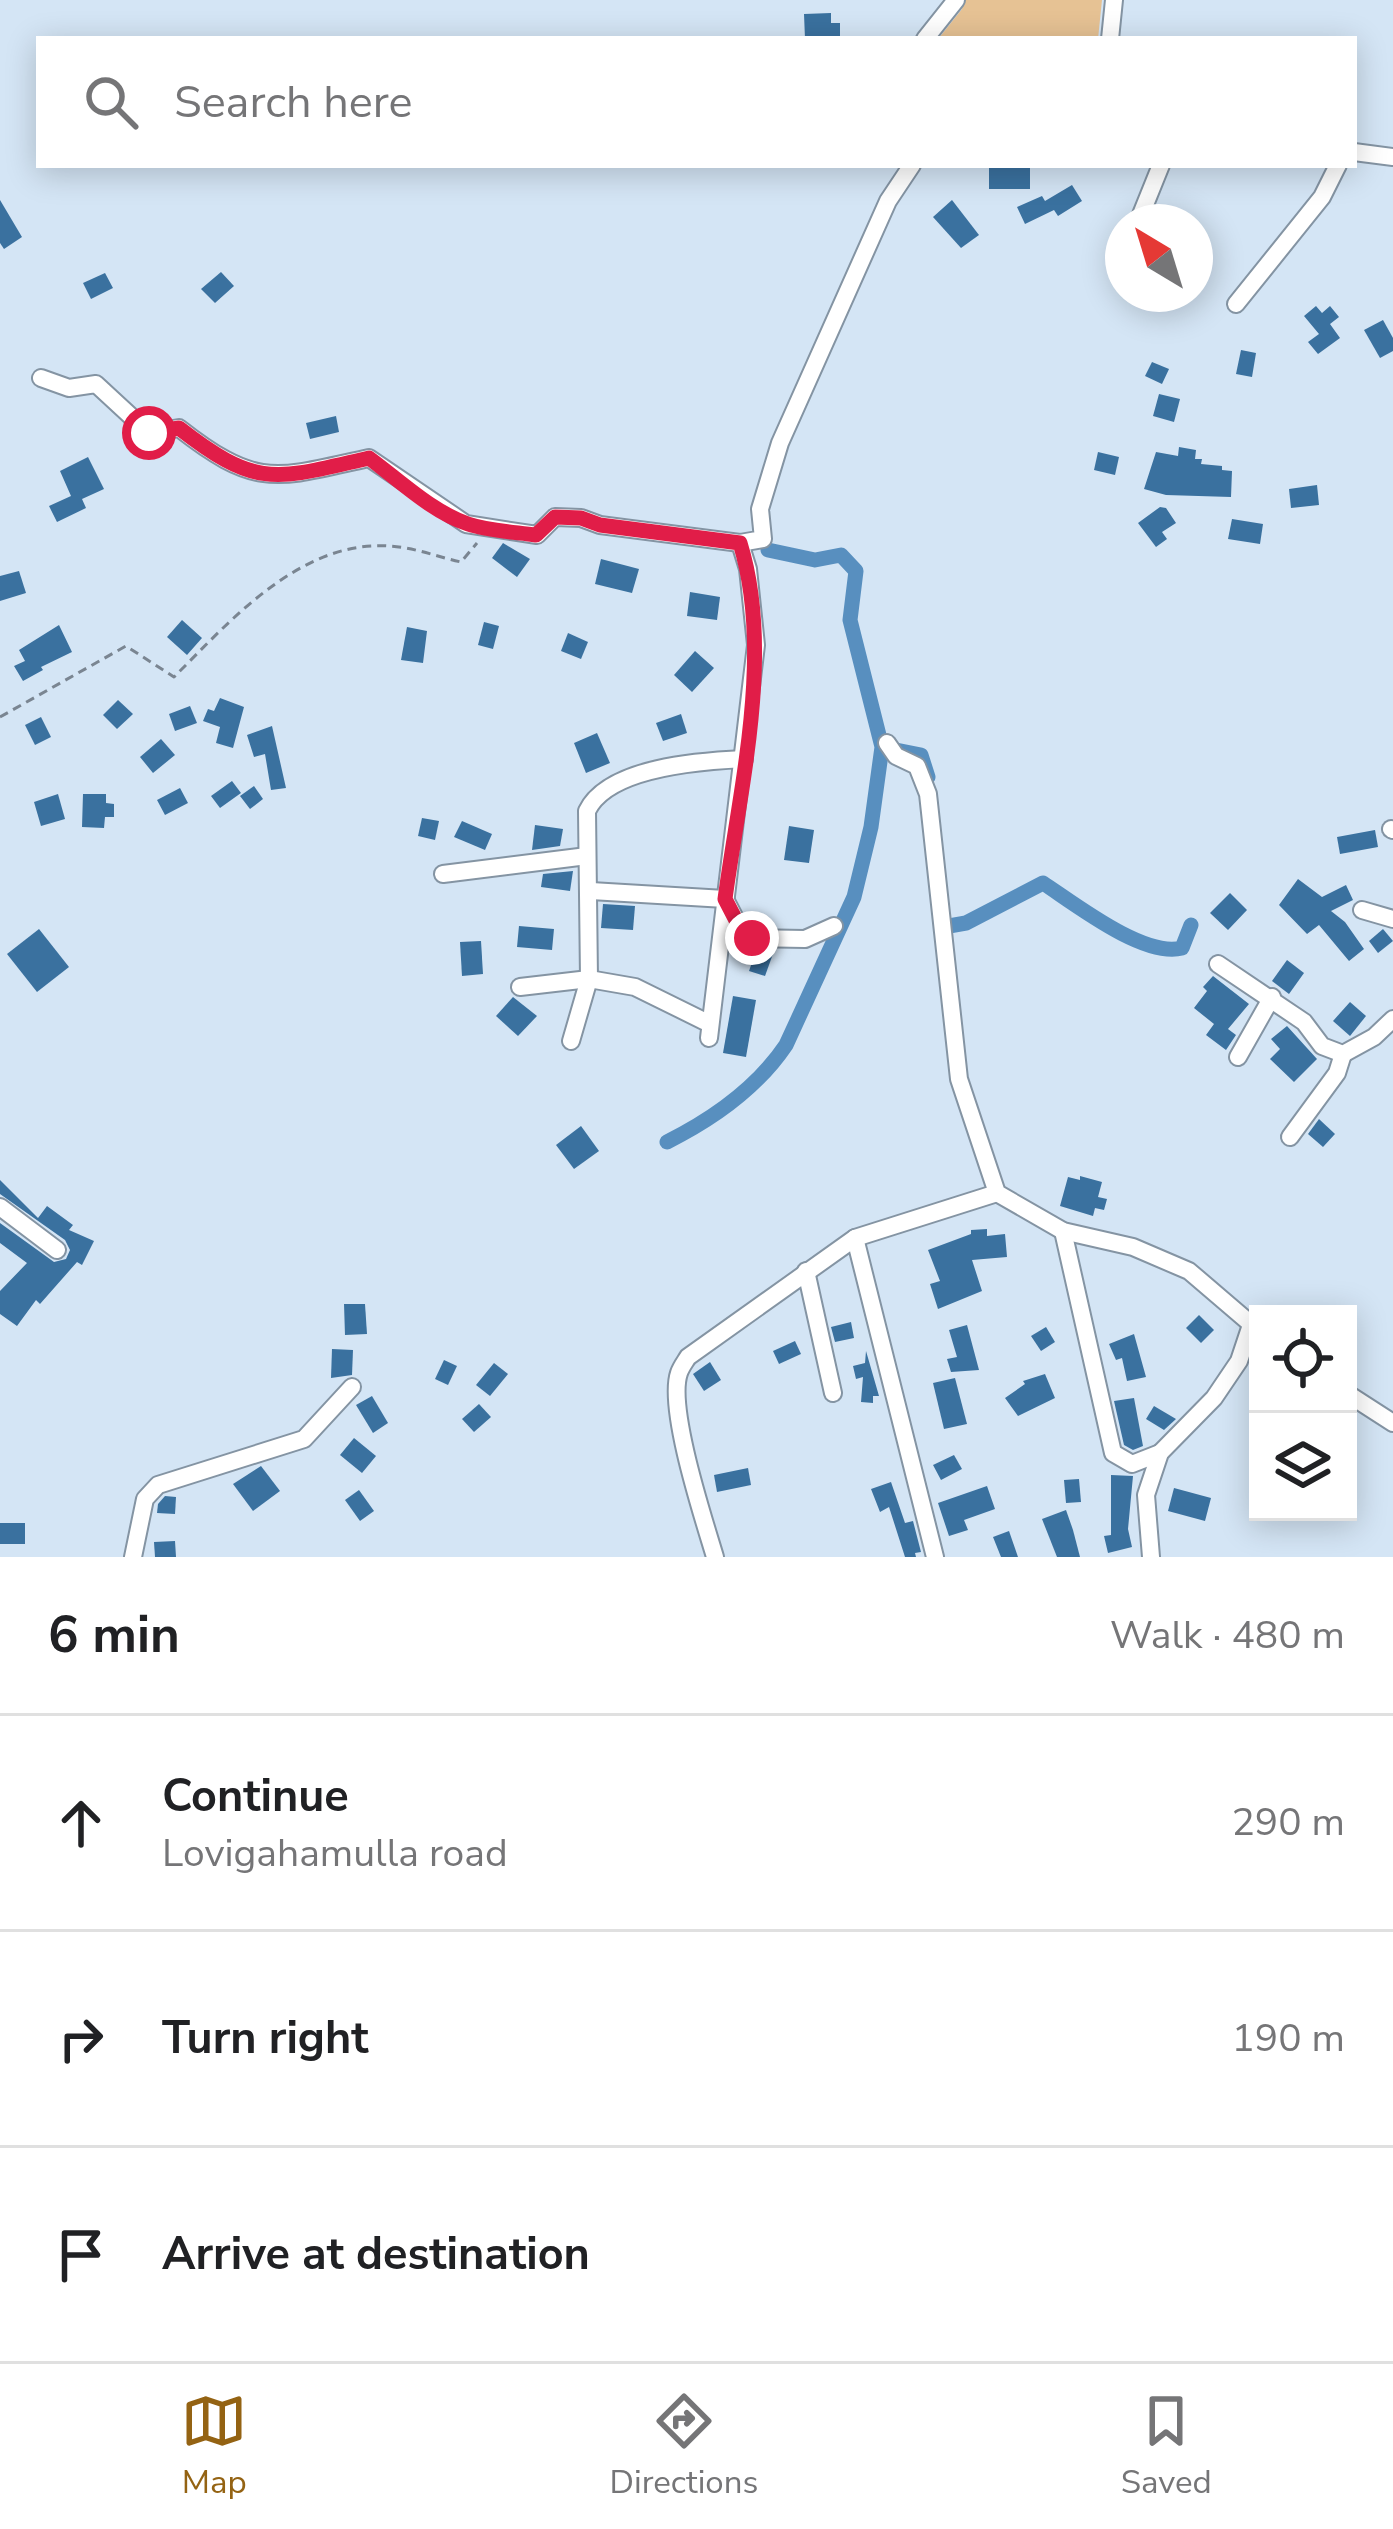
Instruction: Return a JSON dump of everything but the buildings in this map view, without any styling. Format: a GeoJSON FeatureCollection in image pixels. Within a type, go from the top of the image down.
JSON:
{"type":"FeatureCollection","features":[{"type":"Feature","properties":{"kind":"street"},"geometry":{"type":"LineString","coordinates":[[927,36],[956,0]]}},
{"type":"Feature","properties":{"kind":"street"},"geometry":{"type":"LineString","coordinates":[[1110,36],[1114,0]]}},
{"type":"Feature","properties":{"kind":"street"},"geometry":{"type":"LineString","coordinates":[[1357,152],[1393,158]]}},
{"type":"Feature","properties":{"kind":"street"},"geometry":{"type":"LineString","coordinates":[[41,378],[68,388],[96,384],[149,433],[179,428],[220,460],[278,478],[369,458],[466,524],[536,535],[555,517],[581,518],[600,525],[740,543],[764,538],[760,509],[780,443],[888,201],[910,168]]}},
{"type":"Feature","properties":{"kind":"street"},"geometry":{"type":"LineString","coordinates":[[1145,204],[1160,168]]}},
{"type":"Feature","properties":{"kind":"street"},"geometry":{"type":"LineString","coordinates":[[1236,304],[1322,197],[1336,168]]}},
{"type":"Feature","properties":{"kind":"street"},"geometry":{"type":"LineString","coordinates":[[520,987],[589,979],[635,987],[709,1031],[756,645],[748,568],[740,543]]}},
{"type":"Feature","properties":{"kind":"street"},"geometry":{"type":"LineString","coordinates":[[891,750],[917,766],[928,794],[958,1079],[997,1193],[1063,1231],[1133,1247],[1189,1271],[1249,1324]]}},
{"type":"Feature","properties":{"kind":"street"},"geometry":{"type":"LineString","coordinates":[[572,1041],[589,979],[587,811],[595,795],[635,777],[690,762],[744,759]]}},
{"type":"Feature","properties":{"kind":"street"},"geometry":{"type":"LineString","coordinates":[[442,874],[587,856]]}},
{"type":"Feature","properties":{"kind":"street"},"geometry":{"type":"LineString","coordinates":[[591,891],[725,899]]}},
{"type":"Feature","properties":{"kind":"street"},"geometry":{"type":"LineString","coordinates":[[725,899],[739,926],[752,938],[805,939],[834,926]]}},
{"type":"Feature","properties":{"kind":"street"},"geometry":{"type":"LineString","coordinates":[[1362,910],[1393,919]]}},
{"type":"Feature","properties":{"kind":"street"},"geometry":{"type":"LineString","coordinates":[[1218,964],[1304,1022],[1322,1046],[1343,1054]]}},
{"type":"Feature","properties":{"kind":"street"},"geometry":{"type":"LineString","coordinates":[[1238,1057],[1272,998]]}},
{"type":"Feature","properties":{"kind":"street"},"geometry":{"type":"LineString","coordinates":[[1290,1136],[1337,1073],[1343,1054],[1374,1037],[1393,1019]]}},
{"type":"Feature","properties":{"kind":"street"},"geometry":{"type":"LineString","coordinates":[[715,1557],[677,1400],[678,1375],[688,1357],[855,1238],[997,1193]]}},
{"type":"Feature","properties":{"kind":"street"},"geometry":{"type":"LineString","coordinates":[[0,1207],[57,1250]]}},
{"type":"Feature","properties":{"kind":"street"},"geometry":{"type":"LineString","coordinates":[[1063,1231],[1113,1453],[1132,1464],[1160,1454]]}},
{"type":"Feature","properties":{"kind":"street"},"geometry":{"type":"LineString","coordinates":[[855,1238],[935,1557]]}},
{"type":"Feature","properties":{"kind":"street"},"geometry":{"type":"LineString","coordinates":[[806,1271],[833,1393]]}},
{"type":"Feature","properties":{"kind":"street"},"geometry":{"type":"LineString","coordinates":[[1148,1556],[1146,1495],[1160,1454],[1214,1398],[1249,1339]]}},
{"type":"Feature","properties":{"kind":"street"},"geometry":{"type":"LineString","coordinates":[[133,1557],[145,1499],[158,1485],[304,1439],[352,1387]]}},
{"type":"Feature","properties":{"kind":"street"},"geometry":{"type":"LineString","coordinates":[[1357,1400],[1393,1423]]}},
{"type":"Feature","properties":{"kind":"path"},"geometry":{"type":"LineString","coordinates":[[0,716],[126,646],[174,676],[231,620],[315,557],[387,545],[461,562],[490,528]]}},
{"type":"Feature","properties":{"kind":"shaded area"},"geometry":{"type":"Polygon","coordinates":[[[964,0],[1102,0],[1098,36],[940,36],[964,0]]]}},
{"type":"Feature","properties":{"kind":"waterway"},"geometry":{"type":"LineString","coordinates":[[667,1142],[733,1101],[786,1045],[854,897],[871,827],[882,747],[850,620],[856,571],[841,555],[815,560],[768,550]]}},
{"type":"Feature","properties":{"kind":"waterway"},"geometry":{"type":"LineString","coordinates":[[891,749],[921,755],[928,777]]}},
{"type":"Feature","properties":{"kind":"waterway"},"geometry":{"type":"LineString","coordinates":[[949,926],[966,923],[1043,883],[1110,927],[1149,945],[1182,948],[1191,925]]}},
{"type":"Feature","properties":{"kind":"route"},"geometry":{"type":"LineString","coordinates":[[149,433],[179,428],[220,460],[278,478],[369,458],[466,524],[536,535],[555,517],[581,518],[600,525],[740,543],[748,568],[756,645],[725,899],[739,926],[752,938]]}}]}
